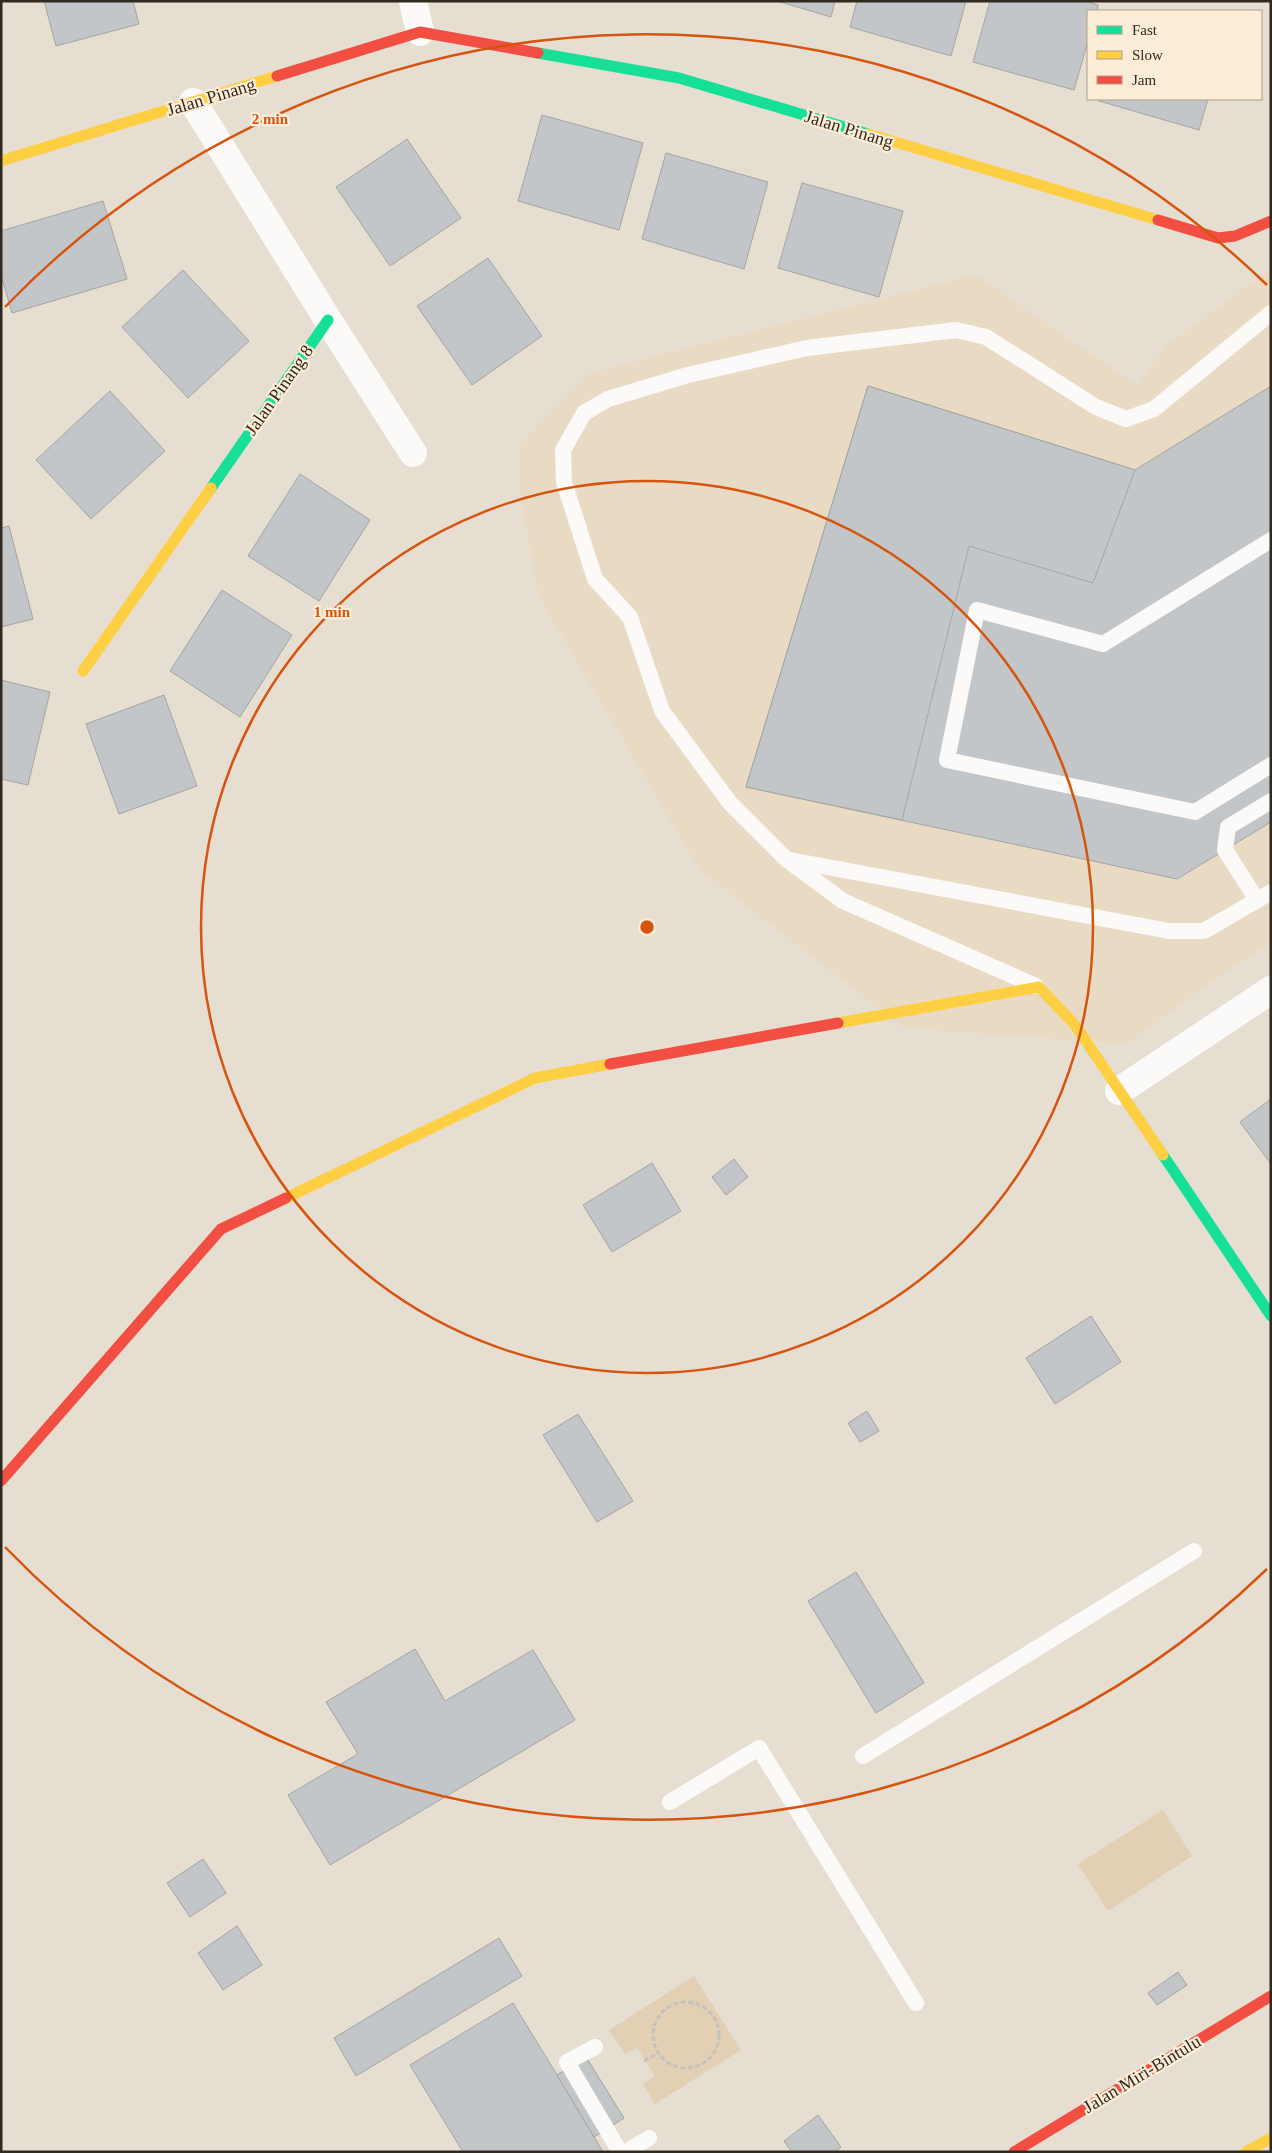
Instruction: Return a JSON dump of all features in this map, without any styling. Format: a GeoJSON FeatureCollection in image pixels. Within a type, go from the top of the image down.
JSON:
{"type":"FeatureCollection","features":[{"type":"Feature","properties":{"kind":"main road","name":"Jalan Pinang"},"geometry":{"type":"LineString","coordinates":[[1,161],[420,32],[679,78],[1218,238],[1236,236],[1271,221]]}},
{"type":"Feature","properties":{"kind":"main road","name":"Jalan Pinang 8"},"geometry":{"type":"LineString","coordinates":[[83,671],[328,320]]}},
{"type":"Feature","properties":{"kind":"main road"},"geometry":{"type":"LineString","coordinates":[[1,1482],[220,1229],[526,1082],[535,1078],[1039,987],[1075,1025],[1271,1316]]}},
{"type":"Feature","properties":{"kind":"main road","name":"Jalan Miri-Bintulu"},"geometry":{"type":"LineString","coordinates":[[1014,2152],[1271,1996]]}},
{"type":"Feature","properties":{"kind":"main road"},"geometry":{"type":"LineString","coordinates":[[1246,2152],[1271,2138]]}},
{"type":"Feature","properties":{"kind":"street"},"geometry":{"type":"LineString","coordinates":[[413,1],[420,32]]}},
{"type":"Feature","properties":{"kind":"street"},"geometry":{"type":"LineString","coordinates":[[193,102],[413,453]]}},
{"type":"Feature","properties":{"kind":"street"},"geometry":{"type":"LineString","coordinates":[[1119,1091],[1271,990]]}},
{"type":"Feature","properties":{"kind":"lane"},"geometry":{"type":"LineString","coordinates":[[1039,987],[843,901],[786,859],[730,803],[662,711],[630,616],[595,579],[564,482],[563,450],[584,414],[608,399],[688,375],[807,348],[956,330],[986,337],[1096,408],[1126,419],[1154,409],[1271,313]]}},
{"type":"Feature","properties":{"kind":"lane"},"geometry":{"type":"LineString","coordinates":[[1219,354],[1271,328]]}},
{"type":"Feature","properties":{"kind":"lane"},"geometry":{"type":"LineString","coordinates":[[1271,540],[1103,644],[977,610],[947,760],[1195,812],[1271,765]]}},
{"type":"Feature","properties":{"kind":"lane"},"geometry":{"type":"LineString","coordinates":[[786,859],[1169,931],[1204,931],[1264,896],[1225,850],[1228,827],[1271,801]]}},
{"type":"Feature","properties":{"kind":"lane"},"geometry":{"type":"LineString","coordinates":[[863,1756],[1194,1551]]}},
{"type":"Feature","properties":{"kind":"lane"},"geometry":{"type":"LineString","coordinates":[[670,1802],[759,1748],[916,2003]]}},
{"type":"Feature","properties":{"kind":"lane"},"geometry":{"type":"LineString","coordinates":[[595,2046],[567,2062],[620,2152]]}},
{"type":"Feature","properties":{"kind":"lane"},"geometry":{"type":"LineString","coordinates":[[626,2152],[649,2138]]}},
{"type":"Feature","properties":{"kind":"path"},"geometry":{"type":"LineString","coordinates":[[684,2002],[706,2008],[713,2016],[720,2035],[718,2046],[706,2063],[686,2069],[676,2067],[666,2062],[658,2053],[653,2042],[653,2030],[656,2019],[663,2010],[674,2004],[684,2002]]}},
{"type":"Feature","properties":{"kind":"path"},"geometry":{"type":"LineString","coordinates":[[644,2061],[658,2053]]}},
{"type":"Feature","properties":{"kind":"shaded area"},"geometry":{"type":"Polygon","coordinates":[[[1271,268],[1271,943],[1224,973],[1126,1044],[904,1028],[699,869],[539,597],[521,501],[521,443],[589,373],[976,275],[1138,386],[1165,347],[1271,268]]]}},
{"type":"Feature","properties":{"kind":"shaded area"},"geometry":{"type":"Polygon","coordinates":[[[1163,1810],[1192,1856],[1108,1911],[1078,1864],[1163,1810]]]}},
{"type":"Feature","properties":{"kind":"shaded area"},"geometry":{"type":"Polygon","coordinates":[[[694,1976],[741,2050],[655,2104],[643,2084],[655,2076],[637,2048],[625,2054],[609,2030],[694,1976]]]}},
{"type":"Feature","properties":{"kind":"building"},"geometry":{"type":"Polygon","coordinates":[[[44,1],[133,1],[139,24],[56,46],[44,1]]]}},
{"type":"Feature","properties":{"kind":"building"},"geometry":{"type":"Polygon","coordinates":[[[777,1],[835,1],[831,17],[777,1]]]}},
{"type":"Feature","properties":{"kind":"building"},"geometry":{"type":"Polygon","coordinates":[[[857,1],[966,1],[951,56],[850,27],[857,1]]]}},
{"type":"Feature","properties":{"kind":"building"},"geometry":{"type":"Polygon","coordinates":[[[990,1],[1086,1],[1098,5],[1097,10],[1087,10],[1087,44],[1074,90],[973,62],[990,1]]]}},
{"type":"Feature","properties":{"kind":"building"},"geometry":{"type":"Polygon","coordinates":[[[1099,100],[1208,100],[1199,130],[1099,100]]]}},
{"type":"Feature","properties":{"kind":"building"},"geometry":{"type":"Polygon","coordinates":[[[542,115],[643,143],[619,230],[518,201],[542,115]]]}},
{"type":"Feature","properties":{"kind":"building"},"geometry":{"type":"Polygon","coordinates":[[[407,139],[461,218],[390,266],[336,187],[407,139]]]}},
{"type":"Feature","properties":{"kind":"building"},"geometry":{"type":"Polygon","coordinates":[[[666,153],[768,182],[744,269],[642,239],[666,153]]]}},
{"type":"Feature","properties":{"kind":"building"},"geometry":{"type":"Polygon","coordinates":[[[802,183],[903,211],[879,297],[778,268],[802,183]]]}},
{"type":"Feature","properties":{"kind":"building"},"geometry":{"type":"Polygon","coordinates":[[[103,201],[127,279],[12,313],[1,275],[1,231],[103,201]]]}},
{"type":"Feature","properties":{"kind":"building"},"geometry":{"type":"Polygon","coordinates":[[[488,258],[542,336],[472,385],[417,306],[488,258]]]}},
{"type":"Feature","properties":{"kind":"building"},"geometry":{"type":"Polygon","coordinates":[[[183,270],[249,341],[188,398],[122,327],[183,270]]]}},
{"type":"Feature","properties":{"kind":"building"},"geometry":{"type":"Polygon","coordinates":[[[868,386],[1135,470],[1271,386],[1271,822],[1177,879],[746,787],[868,386]]]}},
{"type":"Feature","properties":{"kind":"building"},"geometry":{"type":"Polygon","coordinates":[[[868,386],[1135,470],[1093,583],[969,546],[902,820],[746,787],[868,386]]]}},
{"type":"Feature","properties":{"kind":"building"},"geometry":{"type":"Polygon","coordinates":[[[110,391],[165,451],[91,519],[36,460],[110,391]]]}},
{"type":"Feature","properties":{"kind":"building"},"geometry":{"type":"Polygon","coordinates":[[[300,474],[370,520],[319,601],[248,556],[300,474]]]}},
{"type":"Feature","properties":{"kind":"building"},"geometry":{"type":"Polygon","coordinates":[[[9,526],[33,619],[1,627],[1,528],[9,526]]]}},
{"type":"Feature","properties":{"kind":"building"},"geometry":{"type":"Polygon","coordinates":[[[222,590],[292,635],[240,717],[170,671],[222,590]]]}},
{"type":"Feature","properties":{"kind":"building"},"geometry":{"type":"Polygon","coordinates":[[[1,680],[50,692],[28,785],[1,779],[1,680]]]}},
{"type":"Feature","properties":{"kind":"building"},"geometry":{"type":"Polygon","coordinates":[[[164,695],[197,786],[119,814],[86,724],[164,695]]]}},
{"type":"Feature","properties":{"kind":"building"},"geometry":{"type":"Polygon","coordinates":[[[1271,1099],[1271,1164],[1240,1122],[1271,1099]]]}},
{"type":"Feature","properties":{"kind":"building"},"geometry":{"type":"Polygon","coordinates":[[[734,1159],[748,1177],[726,1195],[712,1177],[734,1159]]]}},
{"type":"Feature","properties":{"kind":"building"},"geometry":{"type":"Polygon","coordinates":[[[652,1163],[681,1211],[612,1252],[583,1205],[652,1163]]]}},
{"type":"Feature","properties":{"kind":"building"},"geometry":{"type":"Polygon","coordinates":[[[1091,1316],[1121,1362],[1055,1404],[1026,1358],[1091,1316]]]}},
{"type":"Feature","properties":{"kind":"building"},"geometry":{"type":"Polygon","coordinates":[[[867,1411],[879,1431],[860,1442],[848,1423],[867,1411]]]}},
{"type":"Feature","properties":{"kind":"building"},"geometry":{"type":"Polygon","coordinates":[[[578,1414],[633,1501],[597,1522],[543,1435],[578,1414]]]}},
{"type":"Feature","properties":{"kind":"building"},"geometry":{"type":"Polygon","coordinates":[[[856,1572],[924,1683],[876,1713],[808,1601],[856,1572]]]}},
{"type":"Feature","properties":{"kind":"building"},"geometry":{"type":"Polygon","coordinates":[[[415,1649],[445,1701],[533,1650],[575,1720],[330,1865],[288,1795],[358,1754],[326,1702],[415,1649]]]}},
{"type":"Feature","properties":{"kind":"building"},"geometry":{"type":"Polygon","coordinates":[[[203,1859],[226,1893],[190,1917],[167,1883],[203,1859]]]}},
{"type":"Feature","properties":{"kind":"building"},"geometry":{"type":"Polygon","coordinates":[[[237,1926],[262,1965],[223,1990],[198,1953],[237,1926]]]}},
{"type":"Feature","properties":{"kind":"building"},"geometry":{"type":"Polygon","coordinates":[[[499,1938],[522,1976],[356,2076],[334,2038],[499,1938]]]}},
{"type":"Feature","properties":{"kind":"building"},"geometry":{"type":"Polygon","coordinates":[[[1178,1972],[1187,1985],[1157,2005],[1148,1993],[1178,1972]]]}},
{"type":"Feature","properties":{"kind":"building"},"geometry":{"type":"Polygon","coordinates":[[[513,2003],[603,2152],[463,2152],[410,2065],[513,2003]]]}},
{"type":"Feature","properties":{"kind":"building"},"geometry":{"type":"Polygon","coordinates":[[[586,2057],[624,2118],[594,2137],[557,2075],[586,2057]]]}},
{"type":"Feature","properties":{"kind":"building"},"geometry":{"type":"Polygon","coordinates":[[[818,2115],[841,2147],[835,2152],[792,2152],[784,2141],[818,2115]]]}},
{"type":"Feature","properties":{"kind":"traffic: fast"},"geometry":{"type":"LineString","coordinates":[[538,53],[679,78],[868,134]]}},
{"type":"Feature","properties":{"kind":"traffic: fast"},"geometry":{"type":"LineString","coordinates":[[211,488],[328,320]]}},
{"type":"Feature","properties":{"kind":"traffic: fast"},"geometry":{"type":"LineString","coordinates":[[1163,1155],[1271,1316]]}},
{"type":"Feature","properties":{"kind":"traffic: slow"},"geometry":{"type":"LineString","coordinates":[[1,161],[277,76]]}},
{"type":"Feature","properties":{"kind":"traffic: slow"},"geometry":{"type":"LineString","coordinates":[[868,134],[1158,220]]}},
{"type":"Feature","properties":{"kind":"traffic: slow"},"geometry":{"type":"LineString","coordinates":[[83,671],[211,488]]}},
{"type":"Feature","properties":{"kind":"traffic: slow"},"geometry":{"type":"LineString","coordinates":[[838,1023],[1039,987],[1075,1025],[1163,1155]]}},
{"type":"Feature","properties":{"kind":"traffic: slow"},"geometry":{"type":"LineString","coordinates":[[286,1198],[535,1078],[610,1064]]}},
{"type":"Feature","properties":{"kind":"traffic: slow"},"geometry":{"type":"LineString","coordinates":[[1246,2152],[1271,2138]]}},
{"type":"Feature","properties":{"kind":"traffic: jam"},"geometry":{"type":"LineString","coordinates":[[277,76],[420,32],[538,53]]}},
{"type":"Feature","properties":{"kind":"traffic: jam"},"geometry":{"type":"LineString","coordinates":[[1158,220],[1218,238],[1235,236],[1271,221]]}},
{"type":"Feature","properties":{"kind":"traffic: jam"},"geometry":{"type":"LineString","coordinates":[[610,1064],[838,1023]]}},
{"type":"Feature","properties":{"kind":"traffic: jam"},"geometry":{"type":"LineString","coordinates":[[1,1481],[221,1229],[286,1198]]}},
{"type":"Feature","properties":{"kind":"traffic: jam"},"geometry":{"type":"LineString","coordinates":[[1014,2152],[1271,1996]]}}]}
